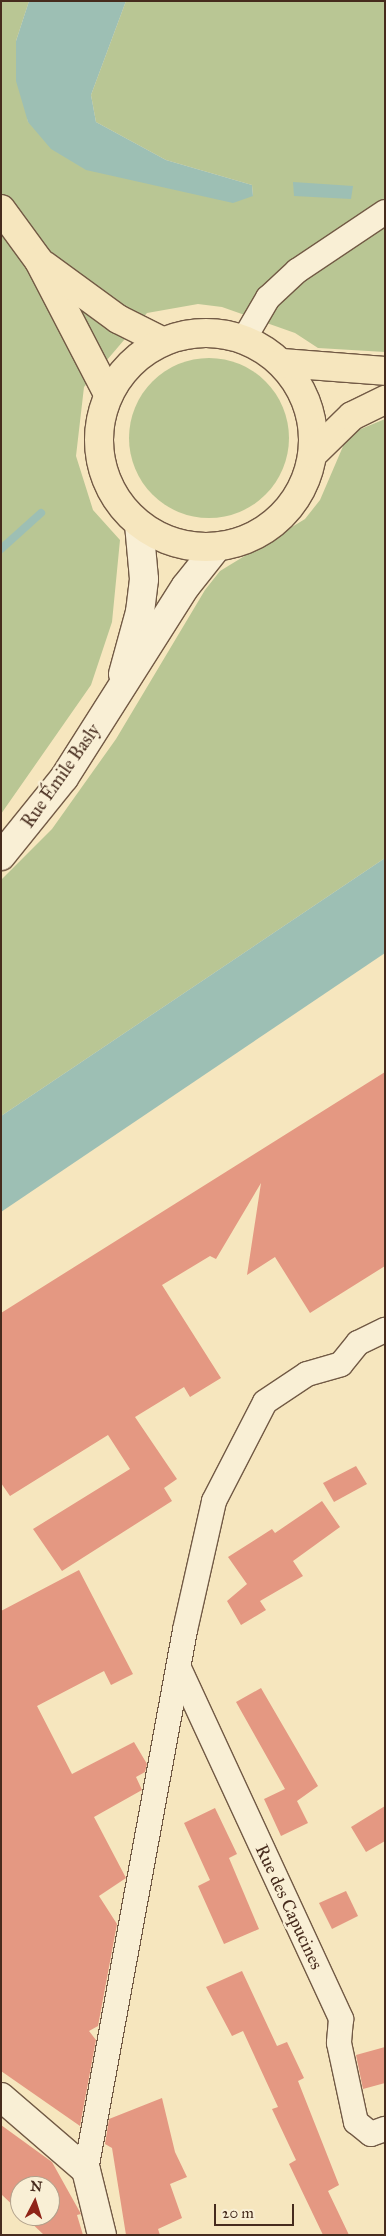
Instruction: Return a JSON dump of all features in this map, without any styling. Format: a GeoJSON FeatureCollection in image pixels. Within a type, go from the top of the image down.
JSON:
{"type":"FeatureCollection","features":[{"type":"Feature","properties":{"kind":"main road"},"geometry":{"type":"LineString","coordinates":[[1,209],[39,261],[108,394]]}},
{"type":"Feature","properties":{"kind":"main road"},"geometry":{"type":"LineString","coordinates":[[39,261],[118,319],[162,341]]}},
{"type":"Feature","properties":{"kind":"main road"},"geometry":{"type":"LineString","coordinates":[[217,332],[244,339],[282,363],[302,390],[313,421],[313,454],[306,482],[291,506],[270,526],[245,540],[217,547],[181,544],[140,524],[119,504],[105,479],[99,432],[108,394],[128,366],[162,341],[189,333],[217,332]]}},
{"type":"Feature","properties":{"kind":"main road"},"geometry":{"type":"LineString","coordinates":[[282,363],[385,371]]}},
{"type":"Feature","properties":{"kind":"main road"},"geometry":{"type":"LineString","coordinates":[[313,454],[352,416],[385,400]]}},
{"type":"Feature","properties":{"kind":"main road"},"geometry":{"type":"LineString","coordinates":[[117,695],[140,612],[144,579],[140,524]]}},
{"type":"Feature","properties":{"kind":"main road","name":"Rue Émile Basly"},"geometry":{"type":"LineString","coordinates":[[1,856],[45,805],[186,586],[217,547]]}},
{"type":"Feature","properties":{"kind":"main road"},"geometry":{"type":"LineString","coordinates":[[1,2097],[86,2170],[102,2235]]}},
{"type":"Feature","properties":{"kind":"street"},"geometry":{"type":"LineString","coordinates":[[244,339],[268,298],[296,271],[385,212]]}},
{"type":"Feature","properties":{"kind":"street"},"geometry":{"type":"LineString","coordinates":[[86,2170],[179,1668],[214,1501],[265,1402],[307,1374],[341,1364],[358,1343],[385,1330]]}},
{"type":"Feature","properties":{"kind":"street","name":"Rue des Capucines"},"geometry":{"type":"LineString","coordinates":[[179,1668],[341,2019],[339,2043],[356,2122],[371,2134],[385,2129]]}},
{"type":"Feature","properties":{"kind":"green space"},"geometry":{"type":"Polygon","coordinates":[[[1,1],[29,1],[16,41],[28,122],[253,196],[252,185],[166,160],[96,122],[91,95],[126,1],[385,1],[385,352],[318,348],[295,333],[222,307],[198,304],[147,313],[84,387],[76,456],[93,510],[120,540],[112,622],[91,685],[1,814],[1,1]]]}},
{"type":"Feature","properties":{"kind":"green space"},"geometry":{"type":"Polygon","coordinates":[[[209,358],[240,364],[260,376],[271,387],[283,407],[289,438],[283,469],[271,489],[260,500],[240,512],[209,518],[178,512],[158,500],[147,489],[135,469],[129,438],[135,407],[147,387],[158,376],[178,364],[209,358]]]}},
{"type":"Feature","properties":{"kind":"green space"},"geometry":{"type":"Polygon","coordinates":[[[385,419],[385,858],[1,1116],[1,880],[52,829],[116,739],[205,590],[220,571],[305,519],[320,500],[344,444],[356,431],[385,419]]]}},
{"type":"Feature","properties":{"kind":"water"},"geometry":{"type":"Polygon","coordinates":[[[29,1],[126,1],[91,95],[96,122],[166,160],[252,185],[253,196],[233,203],[86,170],[51,149],[28,122],[16,81],[16,41],[29,1]]]}},
{"type":"Feature","properties":{"kind":"water"},"geometry":{"type":"Polygon","coordinates":[[[293,182],[353,186],[351,199],[294,196],[293,182]]]}},
{"type":"Feature","properties":{"kind":"water"},"geometry":{"type":"Polygon","coordinates":[[[385,858],[385,953],[1,1212],[1,1116],[385,858]]]}},
{"type":"Feature","properties":{"kind":"building"},"geometry":{"type":"Polygon","coordinates":[[[385,1072],[385,1266],[310,1313],[275,1257],[247,1275],[261,1183],[216,1259],[210,1256],[162,1285],[221,1378],[190,1397],[184,1387],[135,1417],[177,1479],[164,1488],[172,1501],[62,1571],[33,1529],[130,1469],[108,1435],[10,1496],[1,1483],[1,1313],[385,1072]]]}},
{"type":"Feature","properties":{"kind":"building"},"geometry":{"type":"Polygon","coordinates":[[[356,1466],[367,1484],[334,1502],[323,1483],[356,1466]]]}},
{"type":"Feature","properties":{"kind":"building"},"geometry":{"type":"Polygon","coordinates":[[[322,1501],[340,1527],[293,1561],[303,1576],[260,1601],[266,1610],[241,1625],[227,1601],[247,1584],[228,1557],[272,1529],[275,1533],[322,1501]]]}},
{"type":"Feature","properties":{"kind":"building"},"geometry":{"type":"Polygon","coordinates":[[[79,1570],[133,1674],[111,1685],[104,1671],[37,1706],[72,1774],[134,1742],[147,1764],[145,1772],[136,1777],[142,1790],[94,1817],[126,1878],[99,1896],[117,1924],[98,2026],[89,2031],[96,2040],[80,2126],[1,2071],[1,1611],[79,1570]]]}},
{"type":"Feature","properties":{"kind":"building"},"geometry":{"type":"Polygon","coordinates":[[[261,1688],[318,1786],[297,1801],[308,1823],[281,1836],[264,1799],[285,1789],[236,1702],[261,1688]]]}},
{"type":"Feature","properties":{"kind":"building"},"geometry":{"type":"Polygon","coordinates":[[[385,1806],[385,1841],[366,1852],[351,1827],[385,1806]]]}},
{"type":"Feature","properties":{"kind":"building"},"geometry":{"type":"Polygon","coordinates":[[[215,1808],[237,1854],[229,1858],[259,1929],[224,1944],[198,1886],[210,1880],[184,1823],[215,1808]]]}},
{"type":"Feature","properties":{"kind":"building"},"geometry":{"type":"Polygon","coordinates":[[[346,1891],[358,1916],[332,1929],[319,1903],[346,1891]]]}},
{"type":"Feature","properties":{"kind":"building"},"geometry":{"type":"Polygon","coordinates":[[[242,1971],[277,2046],[287,2042],[304,2078],[298,2081],[339,2185],[328,2191],[349,2235],[323,2235],[289,2164],[296,2160],[272,2109],[278,2107],[243,2031],[232,2036],[206,1987],[242,1971]]]}},
{"type":"Feature","properties":{"kind":"building"},"geometry":{"type":"Polygon","coordinates":[[[385,2047],[385,2083],[363,2089],[356,2055],[385,2047]]]}},
{"type":"Feature","properties":{"kind":"building"},"geometry":{"type":"Polygon","coordinates":[[[162,2098],[175,2152],[187,2177],[170,2184],[182,2218],[158,2229],[160,2235],[126,2235],[112,2148],[105,2144],[109,2119],[162,2098]]]}},
{"type":"Feature","properties":{"kind":"building"},"geometry":{"type":"Polygon","coordinates":[[[1,2125],[52,2162],[60,2176],[10,2176],[10,2203],[1,2194],[1,2125]]]}},
{"type":"Feature","properties":{"kind":"building"},"geometry":{"type":"Polygon","coordinates":[[[60,2176],[81,2214],[77,2215],[83,2235],[44,2235],[35,2226],[60,2226],[60,2176]]]}},
{"type":"Feature","properties":{"kind":"waterway"},"geometry":{"type":"LineString","coordinates":[[1,549],[41,513]]}}]}
